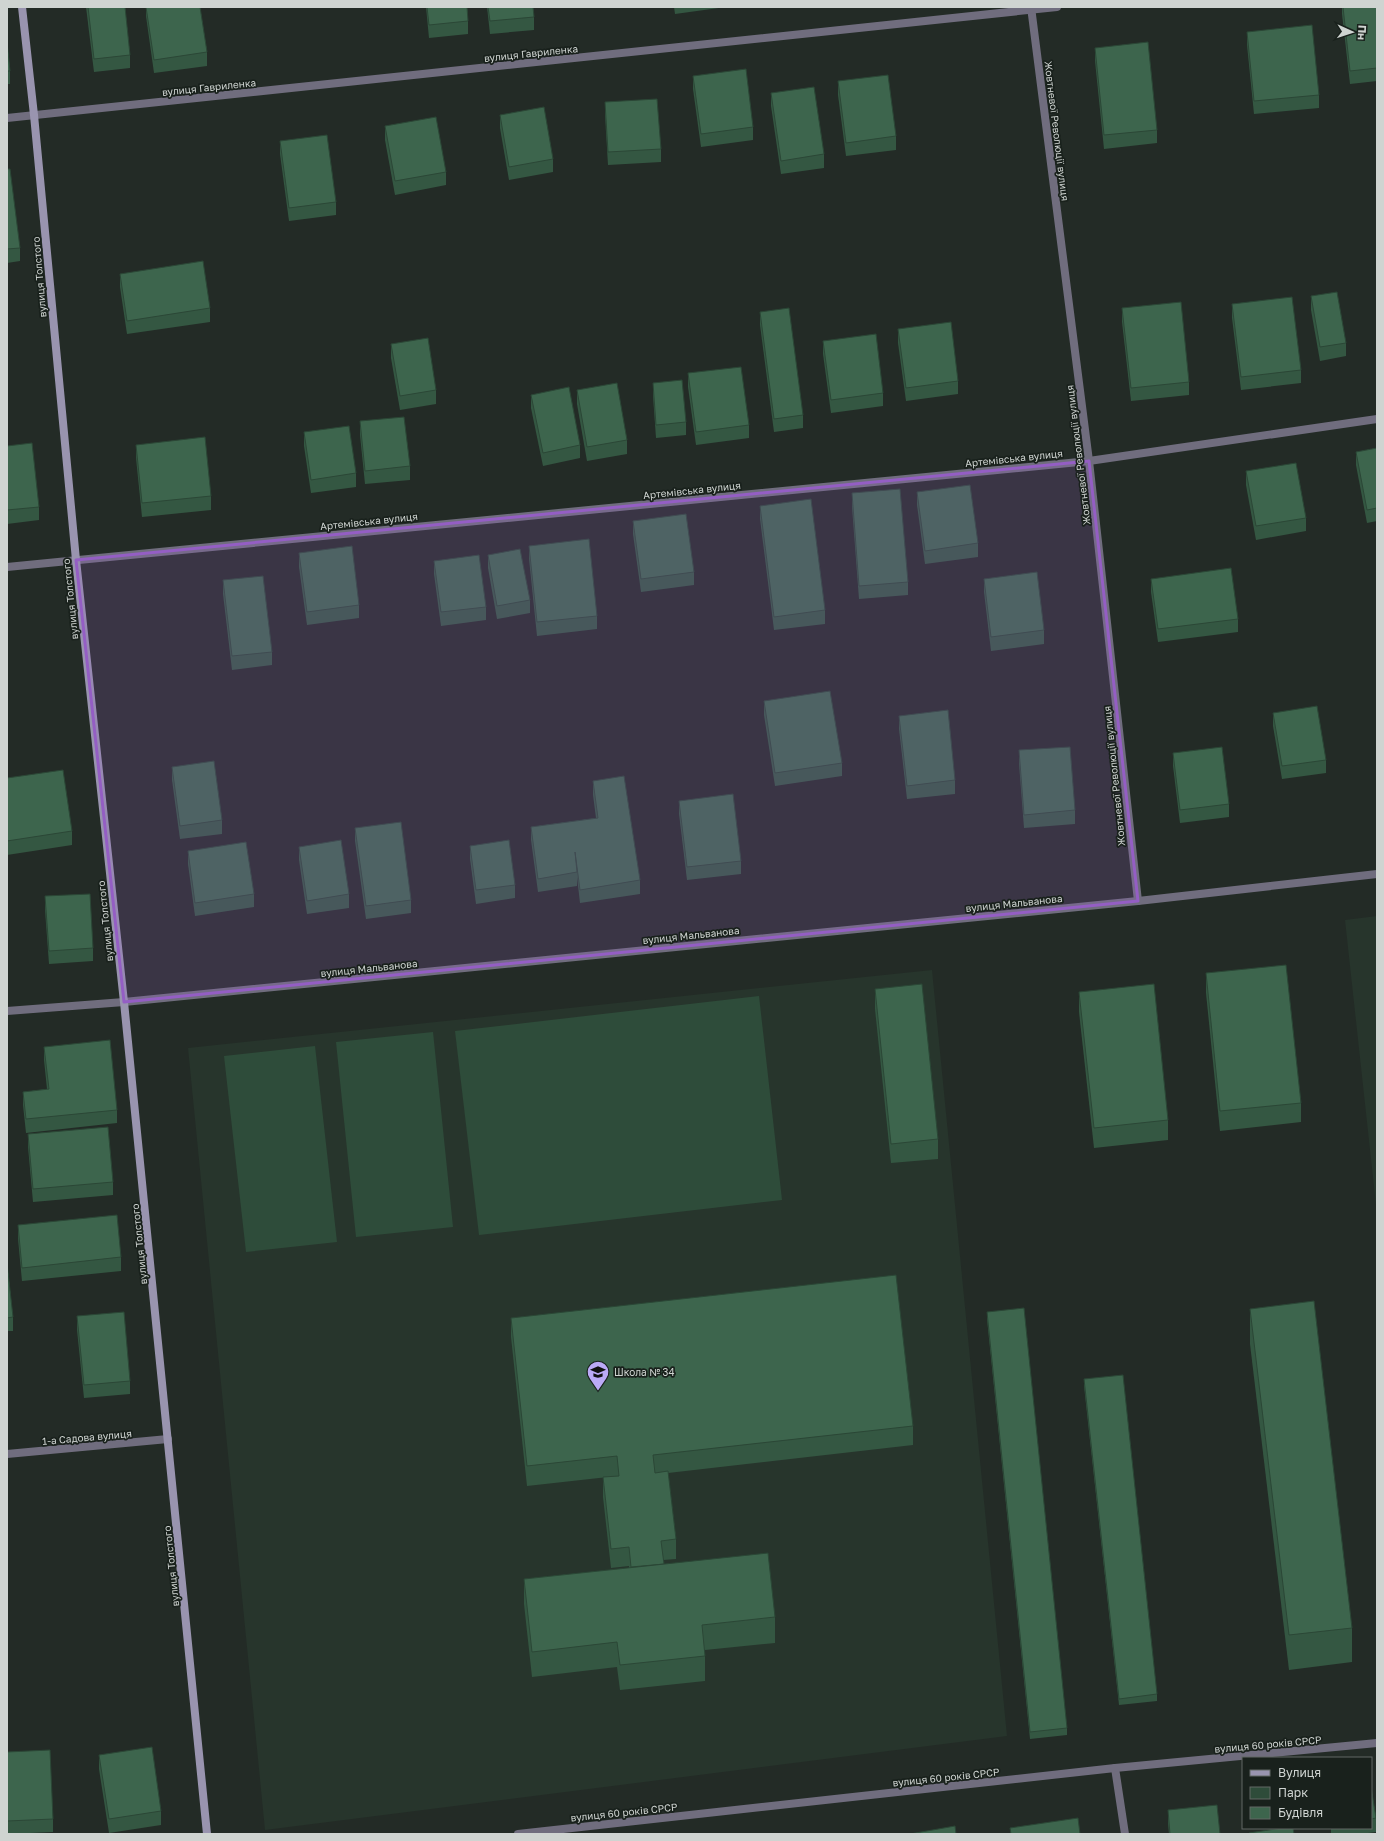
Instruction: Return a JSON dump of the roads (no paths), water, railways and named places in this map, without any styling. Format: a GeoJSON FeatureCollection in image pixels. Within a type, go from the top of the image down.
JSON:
{"type":"FeatureCollection","features":[{"type":"Feature","properties":{"kind":"street","name":"вулиця Толстого"},"geometry":{"type":"LineString","coordinates":[[22,7],[34,115],[76,560],[124,1002],[207,1834]]}},
{"type":"Feature","properties":{"kind":"street","name":"вулиця Гавриленка"},"geometry":{"type":"LineString","coordinates":[[7,118],[1057,7]]}},
{"type":"Feature","properties":{"kind":"street","name":"Жовтневої Революції вулиця"},"geometry":{"type":"LineString","coordinates":[[1031,9],[1089,460],[1138,901]]}},
{"type":"Feature","properties":{"kind":"street","name":"Артемівська вулиця"},"geometry":{"type":"LineString","coordinates":[[7,567],[1089,460],[1377,419]]}},
{"type":"Feature","properties":{"kind":"street","name":"вулиця Мальванова"},"geometry":{"type":"LineString","coordinates":[[7,1011],[124,1002],[1138,901],[1377,874]]}},
{"type":"Feature","properties":{"kind":"street","name":"1-а Садова вулиця"},"geometry":{"type":"LineString","coordinates":[[7,1454],[168,1439]]}},
{"type":"Feature","properties":{"kind":"street","name":"вулиця 60 років СРСР"},"geometry":{"type":"LineString","coordinates":[[518,1834],[1115,1768],[1377,1744]]}},
{"type":"Feature","properties":{"kind":"street"},"geometry":{"type":"LineString","coordinates":[[1115,1768],[1125,1834]]}},
{"type":"Feature","properties":{"kind":"place","name":"Школа № 34"},"geometry":{"type":"Point","coordinates":[598,1392]}}]}
